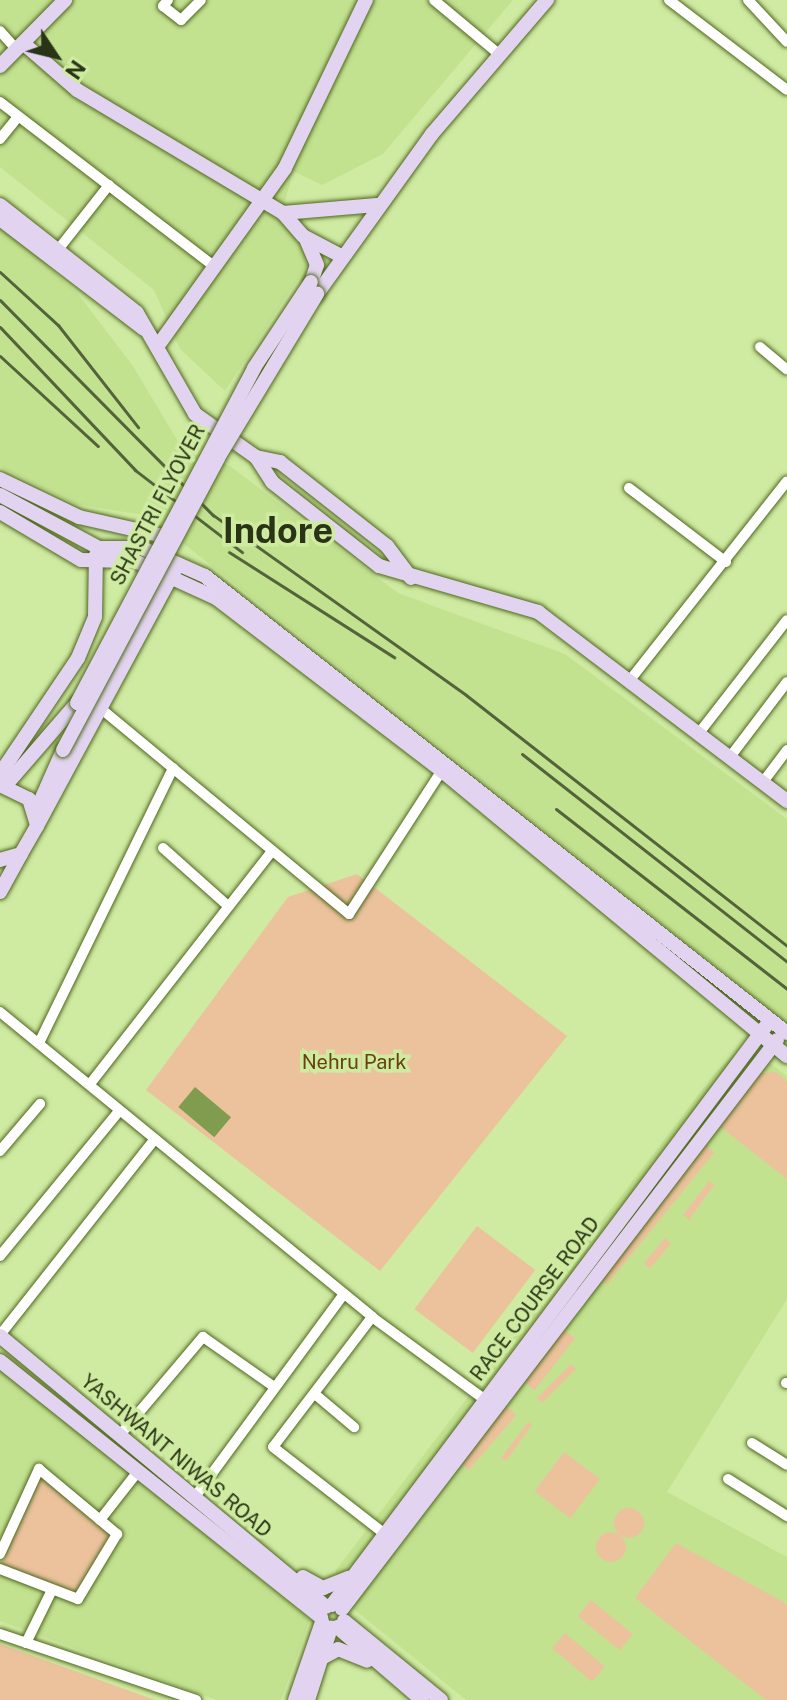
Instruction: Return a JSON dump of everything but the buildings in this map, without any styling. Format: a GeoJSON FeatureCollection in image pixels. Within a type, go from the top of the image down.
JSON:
{"type":"FeatureCollection","features":[{"type":"Feature","properties":{"kind":"street"},"geometry":{"type":"LineString","coordinates":[[0,66],[65,0]]}},
{"type":"Feature","properties":{"kind":"street"},"geometry":{"type":"LineString","coordinates":[[168,0],[163,6],[181,20],[199,1]]}},
{"type":"Feature","properties":{"kind":"street"},"geometry":{"type":"LineString","coordinates":[[159,351],[273,207],[366,0]]}},
{"type":"Feature","properties":{"kind":"street"},"geometry":{"type":"LineString","coordinates":[[434,0],[500,55]]}},
{"type":"Feature","properties":{"kind":"street","name":"SHASTRI FLYOVER"},"geometry":{"type":"LineString","coordinates":[[2,776],[48,740],[77,703],[254,368],[314,288],[343,257],[377,205],[547,0]]}},
{"type":"Feature","properties":{"kind":"street"},"geometry":{"type":"LineString","coordinates":[[669,0],[787,90]]}},
{"type":"Feature","properties":{"kind":"street"},"geometry":{"type":"LineString","coordinates":[[748,0],[787,42]]}},
{"type":"Feature","properties":{"kind":"street"},"geometry":{"type":"LineString","coordinates":[[0,31],[147,137],[273,207],[303,236],[343,257]]}},
{"type":"Feature","properties":{"kind":"street"},"geometry":{"type":"LineString","coordinates":[[0,102],[215,267]]}},
{"type":"Feature","properties":{"kind":"street"},"geometry":{"type":"LineString","coordinates":[[0,139],[18,117]]}},
{"type":"Feature","properties":{"kind":"street"},"geometry":{"type":"LineString","coordinates":[[57,251],[109,185]]}},
{"type":"Feature","properties":{"kind":"street"},"geometry":{"type":"LineString","coordinates":[[0,205],[137,313],[189,408],[256,457],[280,462],[387,546],[411,578],[538,612],[787,801]]}},
{"type":"Feature","properties":{"kind":"street"},"geometry":{"type":"LineString","coordinates":[[159,351],[215,267],[273,207],[377,205]]}},
{"type":"Feature","properties":{"kind":"street"},"geometry":{"type":"LineString","coordinates":[[0,219],[148,332]]}},
{"type":"Feature","properties":{"kind":"street"},"geometry":{"type":"LineString","coordinates":[[303,236],[317,265],[314,288]]}},
{"type":"Feature","properties":{"kind":"street","name":"SHASTRI FLYOVER"},"geometry":{"type":"LineString","coordinates":[[36,818],[63,750],[225,445],[314,288]]}},
{"type":"Feature","properties":{"kind":"street"},"geometry":{"type":"LineString","coordinates":[[760,347],[787,370]]}},
{"type":"Feature","properties":{"kind":"street"},"geometry":{"type":"LineString","coordinates":[[0,479],[79,517],[163,536]]}},
{"type":"Feature","properties":{"kind":"street"},"geometry":{"type":"LineString","coordinates":[[630,680],[787,481]]}},
{"type":"Feature","properties":{"kind":"street"},"geometry":{"type":"LineString","coordinates":[[629,488],[726,562]]}},
{"type":"Feature","properties":{"kind":"street"},"geometry":{"type":"LineString","coordinates":[[0,495],[99,548],[142,548],[236,605],[784,1030]]}},
{"type":"Feature","properties":{"kind":"street"},"geometry":{"type":"LineString","coordinates":[[0,512],[93,564],[135,561],[176,568]]}},
{"type":"Feature","properties":{"kind":"street"},"geometry":{"type":"LineString","coordinates":[[36,818],[2,776],[78,658],[97,603],[93,564],[99,548]]}},
{"type":"Feature","properties":{"kind":"street"},"geometry":{"type":"LineString","coordinates":[[0,892],[36,818],[105,712],[176,568]]}},
{"type":"Feature","properties":{"kind":"street"},"geometry":{"type":"LineString","coordinates":[[699,733],[787,620]]}},
{"type":"Feature","properties":{"kind":"street"},"geometry":{"type":"LineString","coordinates":[[730,757],[787,682]]}},
{"type":"Feature","properties":{"kind":"street"},"geometry":{"type":"LineString","coordinates":[[105,712],[349,914],[444,766]]}},
{"type":"Feature","properties":{"kind":"street"},"geometry":{"type":"LineString","coordinates":[[763,782],[787,750]]}},
{"type":"Feature","properties":{"kind":"street"},"geometry":{"type":"LineString","coordinates":[[444,766],[787,1056]]}},
{"type":"Feature","properties":{"kind":"street"},"geometry":{"type":"LineString","coordinates":[[39,1043],[173,768]]}},
{"type":"Feature","properties":{"kind":"street"},"geometry":{"type":"LineString","coordinates":[[163,848],[228,906]]}},
{"type":"Feature","properties":{"kind":"street"},"geometry":{"type":"LineString","coordinates":[[90,1084],[272,851]]}},
{"type":"Feature","properties":{"kind":"street"},"geometry":{"type":"LineString","coordinates":[[0,860],[21,854]]}},
{"type":"Feature","properties":{"kind":"street"},"geometry":{"type":"LineString","coordinates":[[0,1012],[372,1317],[484,1399]]}},
{"type":"Feature","properties":{"kind":"street","name":"RACE COURSE ROAD"},"geometry":{"type":"LineString","coordinates":[[360,1576],[382,1532],[762,1034],[769,1018]]}},
{"type":"Feature","properties":{"kind":"street","name":"RACE COURSE ROAD"},"geometry":{"type":"LineString","coordinates":[[295,1700],[332,1617],[360,1576],[784,1030]]}},
{"type":"Feature","properties":{"kind":"street"},"geometry":{"type":"LineString","coordinates":[[0,1151],[40,1104]]}},
{"type":"Feature","properties":{"kind":"street"},"geometry":{"type":"LineString","coordinates":[[0,1256],[119,1111]]}},
{"type":"Feature","properties":{"kind":"street"},"geometry":{"type":"LineString","coordinates":[[0,1336],[155,1139]]}},
{"type":"Feature","properties":{"kind":"street"},"geometry":{"type":"LineString","coordinates":[[194,1498],[273,1386],[344,1294]]}},
{"type":"Feature","properties":{"kind":"street"},"geometry":{"type":"LineString","coordinates":[[372,1317],[316,1395],[273,1447],[382,1532]]}},
{"type":"Feature","properties":{"kind":"street","name":"YASHWANT NIWAS ROAD"},"geometry":{"type":"LineString","coordinates":[[0,1336],[284,1572],[422,1700]]}},
{"type":"Feature","properties":{"kind":"street"},"geometry":{"type":"LineString","coordinates":[[119,1436],[203,1337],[273,1386]]}},
{"type":"Feature","properties":{"kind":"street","name":"YASHWANT NIWAS ROAD"},"geometry":{"type":"LineString","coordinates":[[0,1361],[301,1601],[356,1631],[441,1700]]}},
{"type":"Feature","properties":{"kind":"street"},"geometry":{"type":"LineString","coordinates":[[316,1395],[354,1427]]}},
{"type":"Feature","properties":{"kind":"street"},"geometry":{"type":"LineString","coordinates":[[752,1443],[787,1465]]}},
{"type":"Feature","properties":{"kind":"street"},"geometry":{"type":"LineString","coordinates":[[0,1554],[39,1469],[117,1534],[78,1599],[0,1569]]}},
{"type":"Feature","properties":{"kind":"street"},"geometry":{"type":"LineString","coordinates":[[100,1520],[139,1470]]}},
{"type":"Feature","properties":{"kind":"street"},"geometry":{"type":"LineString","coordinates":[[728,1479],[787,1516]]}},
{"type":"Feature","properties":{"kind":"street"},"geometry":{"type":"LineString","coordinates":[[284,1572],[323,1588],[360,1576],[356,1631]]}},
{"type":"Feature","properties":{"kind":"street"},"geometry":{"type":"LineString","coordinates":[[26,1643],[52,1590]]}},
{"type":"Feature","properties":{"kind":"street"},"geometry":{"type":"LineString","coordinates":[[301,1601],[316,1658],[338,1649],[376,1660]]}},
{"type":"Feature","properties":{"kind":"street"},"geometry":{"type":"LineString","coordinates":[[0,1634],[189,1699]]}},
{"type":"Feature","properties":{"kind":"street","name":"RACE COURSE ROAD"},"geometry":{"type":"LineString","coordinates":[[308,1700],[316,1658]]}},
{"type":"Feature","properties":{"kind":"shaded area"},"geometry":{"type":"Polygon","coordinates":[[[0,0],[513,0],[383,154],[322,185],[293,171],[283,209],[315,235],[319,247],[225,391],[180,349],[154,290],[0,167],[0,0]]]}},
{"type":"Feature","properties":{"kind":"shaded area"},"geometry":{"type":"Polygon","coordinates":[[[0,222],[78,294],[133,366],[182,448],[230,466],[398,593],[565,654],[787,819],[787,1023],[149,516],[75,504],[0,467],[0,222]]]}},
{"type":"Feature","properties":{"kind":"shaded area"},"geometry":{"type":"Polygon","coordinates":[[[758,1054],[787,1076],[787,1299],[667,1492],[787,1557],[787,1700],[466,1700],[345,1602],[334,1588],[336,1570],[715,1073],[733,1055],[758,1054]]]}},
{"type":"Feature","properties":{"kind":"shaded area"},"geometry":{"type":"Polygon","coordinates":[[[195,1087],[231,1117],[214,1137],[178,1107],[195,1087]]]}},
{"type":"Feature","properties":{"kind":"shaded area"},"geometry":{"type":"Polygon","coordinates":[[[0,1368],[310,1620],[281,1700],[216,1700],[0,1621],[0,1368]]]}},
{"type":"Feature","properties":{"kind":"green space","name":"Nehru Park"},"geometry":{"type":"Polygon","coordinates":[[[357,874],[567,1036],[380,1271],[146,1090],[288,897],[357,874]]]}},
{"type":"Feature","properties":{"kind":"green space"},"geometry":{"type":"Polygon","coordinates":[[[776,1072],[787,1081],[787,1179],[713,1121],[754,1074],[776,1072]]]}},
{"type":"Feature","properties":{"kind":"green space"},"geometry":{"type":"Polygon","coordinates":[[[698,1139],[714,1152],[607,1284],[591,1271],[698,1139]]]}},
{"type":"Feature","properties":{"kind":"green space"},"geometry":{"type":"Polygon","coordinates":[[[709,1181],[714,1185],[689,1220],[683,1215],[709,1181]]]}},
{"type":"Feature","properties":{"kind":"green space"},"geometry":{"type":"Polygon","coordinates":[[[477,1226],[535,1270],[473,1353],[414,1309],[477,1226]]]}},
{"type":"Feature","properties":{"kind":"green space"},"geometry":{"type":"Polygon","coordinates":[[[665,1238],[671,1243],[650,1268],[644,1263],[665,1238]]]}},
{"type":"Feature","properties":{"kind":"green space"},"geometry":{"type":"Polygon","coordinates":[[[557,1324],[575,1338],[534,1390],[516,1376],[557,1324]]]}},
{"type":"Feature","properties":{"kind":"green space"},"geometry":{"type":"Polygon","coordinates":[[[571,1364],[576,1369],[542,1403],[537,1398],[571,1364]]]}},
{"type":"Feature","properties":{"kind":"green space"},"geometry":{"type":"Polygon","coordinates":[[[499,1400],[516,1415],[468,1470],[451,1455],[499,1400]]]}},
{"type":"Feature","properties":{"kind":"green space"},"geometry":{"type":"Polygon","coordinates":[[[528,1422],[532,1425],[506,1461],[501,1458],[528,1422]]]}},
{"type":"Feature","properties":{"kind":"green space"},"geometry":{"type":"Polygon","coordinates":[[[564,1452],[600,1479],[570,1518],[535,1491],[564,1452]]]}},
{"type":"Feature","properties":{"kind":"green space"},"geometry":{"type":"Polygon","coordinates":[[[39,1469],[117,1534],[78,1599],[0,1569],[39,1469]]]}},
{"type":"Feature","properties":{"kind":"green space"},"geometry":{"type":"Polygon","coordinates":[[[629,1508],[635,1509],[643,1517],[643,1529],[635,1537],[629,1538],[623,1537],[615,1529],[614,1523],[615,1517],[623,1509],[629,1508]]]}},
{"type":"Feature","properties":{"kind":"green space"},"geometry":{"type":"Polygon","coordinates":[[[611,1532],[622,1536],[626,1547],[622,1558],[611,1562],[600,1558],[596,1547],[600,1536],[611,1532]]]}},
{"type":"Feature","properties":{"kind":"green space"},"geometry":{"type":"Polygon","coordinates":[[[676,1543],[787,1604],[787,1700],[766,1700],[635,1598],[676,1543]]]}},
{"type":"Feature","properties":{"kind":"green space"},"geometry":{"type":"Polygon","coordinates":[[[591,1600],[633,1634],[620,1650],[578,1616],[591,1600]]]}},
{"type":"Feature","properties":{"kind":"green space"},"geometry":{"type":"Polygon","coordinates":[[[565,1633],[605,1666],[592,1682],[552,1648],[565,1633]]]}},
{"type":"Feature","properties":{"kind":"green space"},"geometry":{"type":"Polygon","coordinates":[[[0,1644],[155,1700],[0,1700],[0,1644]]]}},
{"type":"Feature","properties":{"kind":"railway"},"geometry":{"type":"LineString","coordinates":[[0,272],[58,325],[138,427]]}},
{"type":"Feature","properties":{"kind":"railway"},"geometry":{"type":"LineString","coordinates":[[0,300],[213,515],[466,695],[787,946]]}},
{"type":"Feature","properties":{"kind":"railway"},"geometry":{"type":"LineString","coordinates":[[0,327],[135,470],[242,552]]}},
{"type":"Feature","properties":{"kind":"railway"},"geometry":{"type":"LineString","coordinates":[[0,356],[98,446]]}},
{"type":"Feature","properties":{"kind":"railway"},"geometry":{"type":"LineString","coordinates":[[229,552],[394,657]]}},
{"type":"Feature","properties":{"kind":"railway"},"geometry":{"type":"LineString","coordinates":[[522,754],[787,962]]}},
{"type":"Feature","properties":{"kind":"railway"},"geometry":{"type":"LineString","coordinates":[[556,809],[787,989]]}},
{"type":"Feature","properties":{"kind":"district","name":"Indore"},"geometry":{"type":"Point","coordinates":[278,531]}}]}
